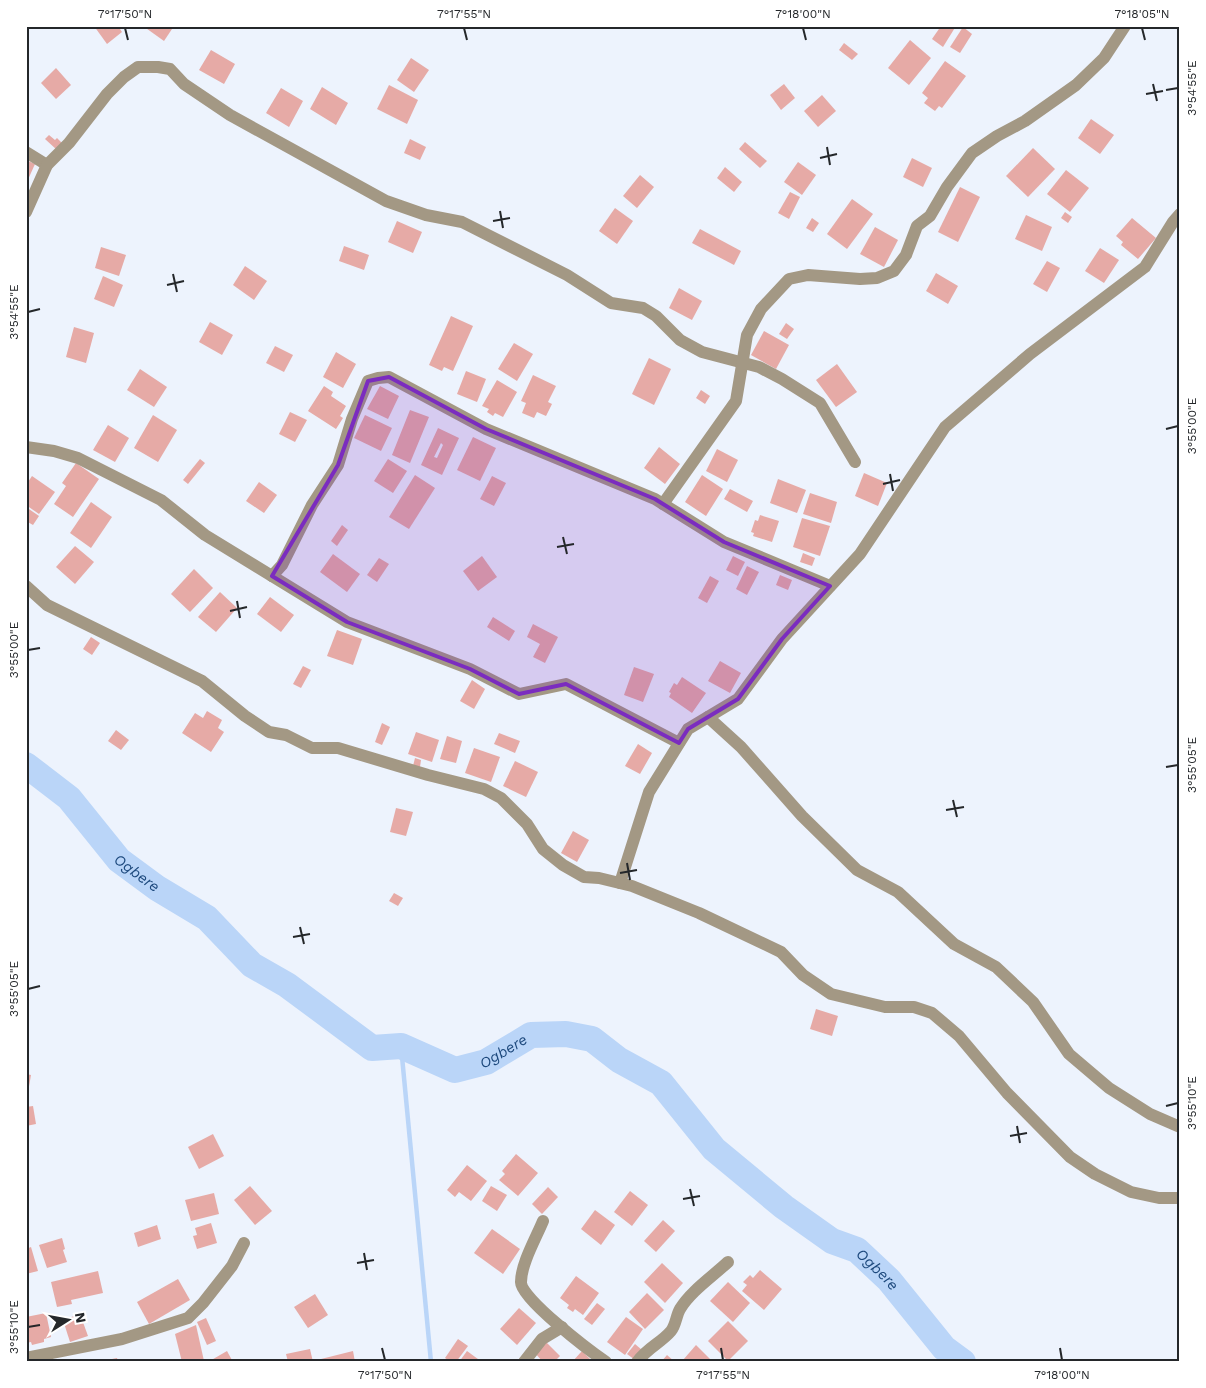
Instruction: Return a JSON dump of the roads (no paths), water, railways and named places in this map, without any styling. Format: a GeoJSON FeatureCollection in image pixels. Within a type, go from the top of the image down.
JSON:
{"type":"FeatureCollection","features":[{"type":"Feature","properties":{"kind":"street"},"geometry":{"type":"LineString","coordinates":[[663,504],[736,401],[747,335],[761,309],[789,279],[808,275],[860,279],[877,278],[894,272],[906,255],[917,226],[930,216],[947,187],[972,153],[997,136],[1026,121],[1076,85],[1104,58],[1125,26]]}},
{"type":"Feature","properties":{"kind":"street"},"geometry":{"type":"LineString","coordinates":[[26,212],[47,165],[69,144],[107,94],[124,77],[138,67],[158,67],[170,70],[184,84],[230,115],[386,201],[426,215],[462,222],[567,275],[611,303],[643,308],[656,316],[680,340],[702,352],[759,367],[782,379],[820,402],[855,462]]}},
{"type":"Feature","properties":{"kind":"street"},"geometry":{"type":"LineString","coordinates":[[26,152],[47,165]]}},
{"type":"Feature","properties":{"kind":"street"},"geometry":{"type":"LineString","coordinates":[[620,883],[649,792],[688,729],[738,699],[782,639],[860,554],[946,427],[1030,354],[1146,268],[1173,222],[1180,214]]}},
{"type":"Feature","properties":{"kind":"street"},"geometry":{"type":"LineString","coordinates":[[272,576],[282,565],[312,505],[338,465],[352,419],[368,381],[378,378],[389,378],[486,430],[655,499],[724,542],[830,586]]}},
{"type":"Feature","properties":{"kind":"street"},"geometry":{"type":"LineString","coordinates":[[26,447],[54,451],[78,458],[161,500],[205,535],[347,622],[470,669],[519,694],[566,684],[679,743]]}},
{"type":"Feature","properties":{"kind":"street"},"geometry":{"type":"LineString","coordinates":[[26,586],[47,605],[202,681],[245,716],[270,732],[286,735],[312,748],[338,748],[428,775],[484,789],[501,798],[527,824],[543,849],[563,865],[584,877],[632,886],[699,913],[781,952],[804,975],[831,994],[885,1007],[914,1007],[932,1013],[959,1036],[1006,1093],[1070,1157],[1094,1174],[1131,1192],[1159,1198],[1180,1198]]}},
{"type":"Feature","properties":{"kind":"street"},"geometry":{"type":"LineString","coordinates":[[708,717],[741,747],[802,816],[858,870],[898,892],[954,944],[996,967],[1033,1002],[1069,1054],[1109,1088],[1150,1114],[1180,1127]]}},
{"type":"Feature","properties":{"kind":"street"},"geometry":{"type":"LineString","coordinates":[[543,1221],[524,1266],[521,1282],[522,1291],[535,1305],[606,1362]]}},
{"type":"Feature","properties":{"kind":"street"},"geometry":{"type":"LineString","coordinates":[[26,1358],[122,1339],[188,1318],[203,1303],[232,1266],[244,1243]]}},
{"type":"Feature","properties":{"kind":"street"},"geometry":{"type":"LineString","coordinates":[[637,1362],[644,1351],[673,1329],[679,1310],[689,1298],[728,1262]]}},
{"type":"Feature","properties":{"kind":"street"},"geometry":{"type":"LineString","coordinates":[[524,1362],[542,1339],[562,1327]]}},
{"type":"Feature","properties":{"kind":"waterway","name":"Ogbere"},"geometry":{"type":"LineString","coordinates":[[26,765],[69,798],[119,860],[157,888],[207,918],[252,965],[287,985],[372,1048],[401,1046],[455,1070],[486,1062],[531,1035],[566,1034],[592,1039],[619,1060],[661,1083],[714,1149],[784,1207],[832,1241],[857,1250],[889,1280],[944,1348],[963,1362]]}},
{"type":"Feature","properties":{"kind":"waterway"},"geometry":{"type":"LineString","coordinates":[[401,1046],[431,1362]]}}]}
